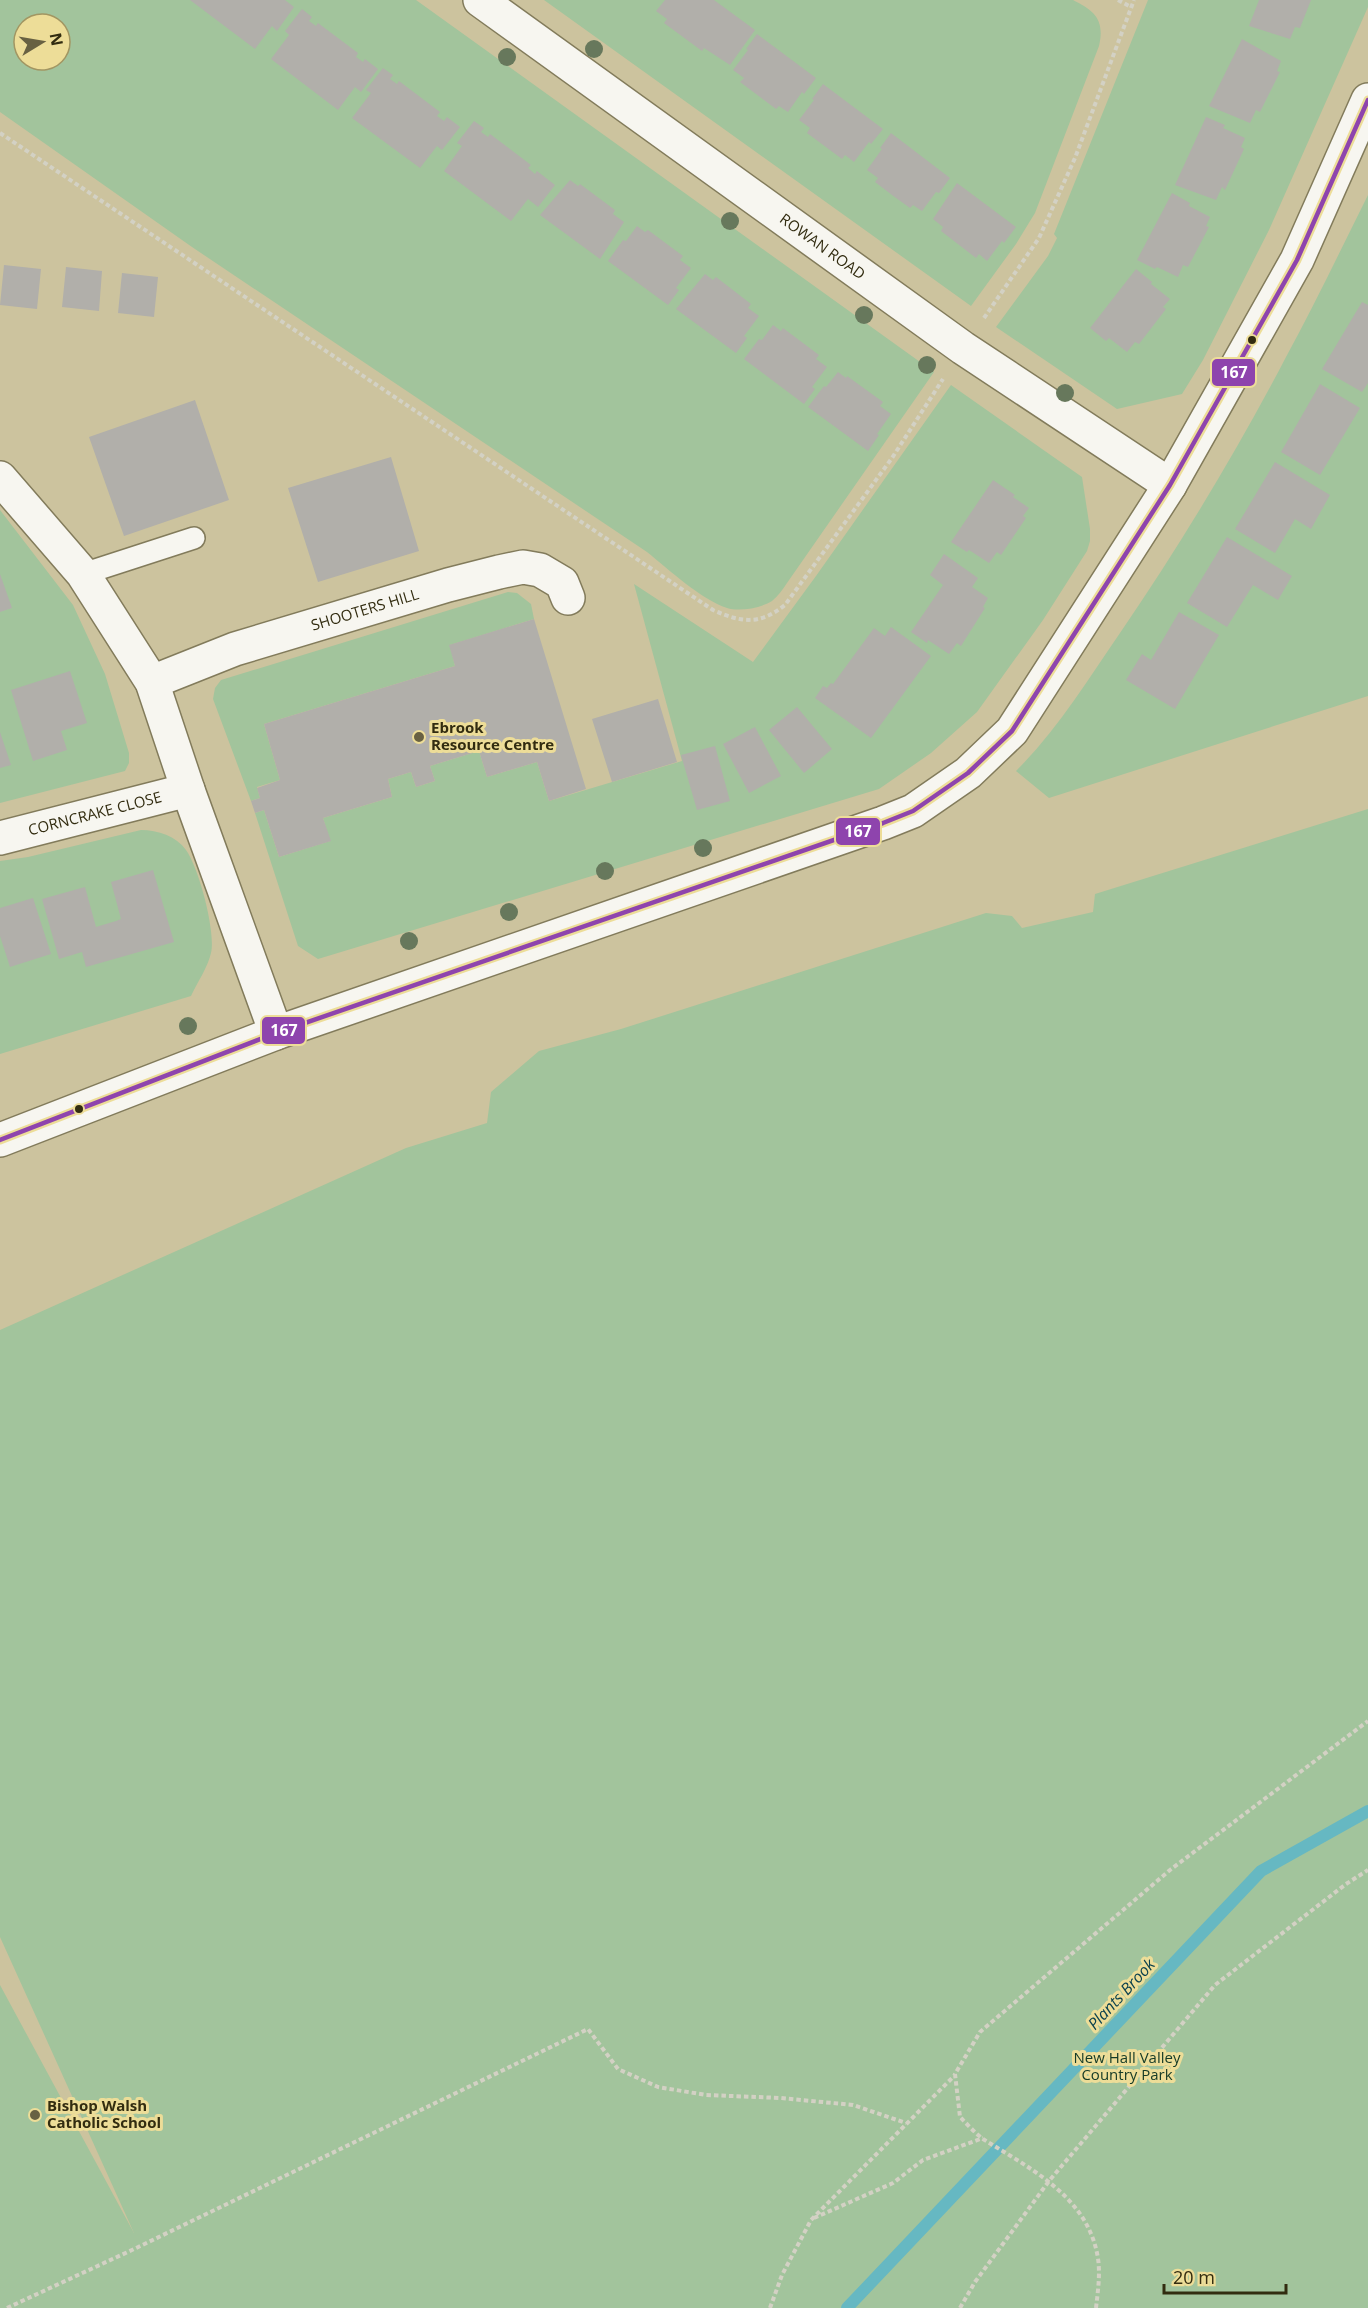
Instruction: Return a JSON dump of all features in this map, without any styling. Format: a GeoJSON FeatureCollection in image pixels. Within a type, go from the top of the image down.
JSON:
{"type":"FeatureCollection","features":[{"type":"Feature","properties":{"kind":"street","name":"ROWAN ROAD"},"geometry":{"type":"LineString","coordinates":[[480,0],[963,348],[1170,485]]}},
{"type":"Feature","properties":{"kind":"street"},"geometry":{"type":"LineString","coordinates":[[0,1140],[276,1034],[883,823],[913,811],[968,773],[1012,731],[1170,485],[1297,260],[1368,100]]}},
{"type":"Feature","properties":{"kind":"street"},"geometry":{"type":"LineString","coordinates":[[0,478],[83,574],[152,682],[188,790],[276,1034]]}},
{"type":"Feature","properties":{"kind":"street","name":"SHOOTERS HILL"},"geometry":{"type":"LineString","coordinates":[[152,682],[235,649],[448,585],[515,568],[523,567],[550,575],[562,582],[568,598]]}},
{"type":"Feature","properties":{"kind":"street","name":"CORNCRAKE CLOSE"},"geometry":{"type":"LineString","coordinates":[[0,838],[188,790]]}},
{"type":"Feature","properties":{"kind":"lane"},"geometry":{"type":"LineString","coordinates":[[83,574],[194,538]]}},
{"type":"Feature","properties":{"kind":"path"},"geometry":{"type":"LineString","coordinates":[[1118,0],[1131,7]]}},
{"type":"Feature","properties":{"kind":"path"},"geometry":{"type":"LineString","coordinates":[[0,133],[713,610],[735,620],[771,616],[785,605],[892,458],[963,348],[1039,238],[1075,158],[1134,0]]}},
{"type":"Feature","properties":{"kind":"path"},"geometry":{"type":"LineString","coordinates":[[770,2308],[782,2275],[811,2220],[955,2074],[980,2032],[1170,1870],[1368,1721]]}},
{"type":"Feature","properties":{"kind":"path"},"geometry":{"type":"LineString","coordinates":[[960,2308],[975,2282],[1049,2181],[1215,1985],[1346,1884],[1368,1870]]}},
{"type":"Feature","properties":{"kind":"path"},"geometry":{"type":"LineString","coordinates":[[7,2308],[132,2250],[588,2029],[618,2069],[658,2087],[706,2095],[781,2098],[853,2105],[906,2123]]}},
{"type":"Feature","properties":{"kind":"path"},"geometry":{"type":"LineString","coordinates":[[955,2074],[960,2117],[985,2139],[1041,2175],[1068,2197],[1088,2226],[1097,2252],[1100,2278],[1096,2308]]}},
{"type":"Feature","properties":{"kind":"path"},"geometry":{"type":"LineString","coordinates":[[811,2220],[893,2183],[923,2160],[985,2139]]}},
{"type":"Feature","properties":{"kind":"green space"},"geometry":{"type":"Polygon","coordinates":[[[0,0],[416,0],[934,372],[784,588],[772,601],[738,610],[717,604],[696,591],[647,552],[192,247],[0,112],[0,0]]]}},
{"type":"Feature","properties":{"kind":"green space"},"geometry":{"type":"Polygon","coordinates":[[[544,0],[1073,0],[1097,17],[1101,37],[1035,213],[1016,244],[971,306],[544,0]]]}},
{"type":"Feature","properties":{"kind":"green space"},"geometry":{"type":"Polygon","coordinates":[[[1148,0],[1368,0],[1368,7],[1269,230],[1203,360],[1182,394],[1117,409],[996,327],[1048,256],[1057,238],[1054,234],[1148,0]]]}},
{"type":"Feature","properties":{"kind":"green space"},"geometry":{"type":"Polygon","coordinates":[[[1368,195],[1368,696],[1049,798],[1016,771],[1045,739],[1083,687],[1207,498],[1297,337],[1368,195]]]}},
{"type":"Feature","properties":{"kind":"green space"},"geometry":{"type":"Polygon","coordinates":[[[951,385],[1082,477],[1090,541],[1087,551],[1043,620],[977,712],[931,753],[879,789],[318,959],[298,946],[255,813],[264,810],[279,857],[330,841],[323,818],[392,797],[388,779],[411,772],[416,787],[435,781],[430,766],[479,751],[487,777],[537,762],[549,801],[682,761],[634,584],[753,662],[951,385]]]}},
{"type":"Feature","properties":{"kind":"green space"},"geometry":{"type":"Polygon","coordinates":[[[0,510],[73,605],[105,674],[129,753],[129,763],[125,771],[0,803],[0,510]]]}},
{"type":"Feature","properties":{"kind":"green space"},"geometry":{"type":"Polygon","coordinates":[[[508,592],[517,593],[531,604],[534,619],[450,645],[455,666],[264,724],[280,780],[257,787],[260,798],[251,801],[213,699],[215,688],[221,680],[508,592]]]}},
{"type":"Feature","properties":{"kind":"green space","name":"New Hall Valley Country Park"},"geometry":{"type":"Polygon","coordinates":[[[1368,809],[1368,2308],[0,2308],[0,1985],[134,2233],[0,1937],[0,1330],[406,1148],[487,1123],[491,1092],[539,1051],[621,1029],[986,913],[1012,916],[1022,928],[1093,912],[1095,894],[1368,809]]]}},
{"type":"Feature","properties":{"kind":"green space"},"geometry":{"type":"Polygon","coordinates":[[[141,830],[166,835],[182,845],[191,859],[201,885],[209,916],[212,943],[207,964],[191,996],[0,1054],[0,861],[28,857],[141,830]]]}},
{"type":"Feature","properties":{"kind":"building"},"geometry":{"type":"Polygon","coordinates":[[[190,0],[285,0],[294,7],[277,31],[272,26],[255,49],[190,0]]]}},
{"type":"Feature","properties":{"kind":"building"},"geometry":{"type":"Polygon","coordinates":[[[665,0],[714,0],[755,30],[730,65],[704,48],[702,51],[664,23],[667,19],[656,11],[665,0]]]}},
{"type":"Feature","properties":{"kind":"building"},"geometry":{"type":"Polygon","coordinates":[[[1259,0],[1311,0],[1300,28],[1295,27],[1290,39],[1249,26],[1259,0]]]}},
{"type":"Feature","properties":{"kind":"building"},"geometry":{"type":"Polygon","coordinates":[[[302,9],[312,17],[309,21],[316,26],[318,23],[358,53],[356,57],[363,62],[365,59],[378,69],[361,92],[355,87],[338,110],[271,59],[289,35],[285,31],[302,9]]]}},
{"type":"Feature","properties":{"kind":"building"},"geometry":{"type":"Polygon","coordinates":[[[757,34],[816,78],[804,94],[802,92],[788,112],[779,106],[776,109],[740,82],[744,78],[733,70],[757,34]]]}},
{"type":"Feature","properties":{"kind":"building"},"geometry":{"type":"Polygon","coordinates":[[[1242,39],[1281,61],[1277,71],[1280,72],[1260,112],[1256,110],[1250,123],[1209,106],[1242,39]]]}},
{"type":"Feature","properties":{"kind":"building"},"geometry":{"type":"Polygon","coordinates":[[[383,68],[393,75],[390,79],[397,84],[399,81],[440,112],[437,116],[444,121],[447,117],[460,127],[442,150],[437,146],[420,168],[352,118],[371,93],[366,90],[383,68]]]}},
{"type":"Feature","properties":{"kind":"building"},"geometry":{"type":"Polygon","coordinates":[[[823,84],[883,129],[871,144],[869,142],[854,162],[845,155],[842,159],[807,133],[810,128],[799,120],[823,84]]]}},
{"type":"Feature","properties":{"kind":"building"},"geometry":{"type":"Polygon","coordinates":[[[1206,117],[1225,125],[1223,128],[1245,138],[1241,147],[1244,149],[1225,190],[1222,187],[1216,200],[1175,185],[1206,117]]]}},
{"type":"Feature","properties":{"kind":"building"},"geometry":{"type":"Polygon","coordinates":[[[474,121],[484,128],[481,132],[488,137],[490,134],[531,165],[528,168],[535,174],[537,171],[555,185],[538,207],[528,199],[511,221],[444,171],[462,146],[457,143],[474,121]]]}},
{"type":"Feature","properties":{"kind":"building"},"geometry":{"type":"Polygon","coordinates":[[[891,133],[950,178],[922,211],[913,205],[910,208],[892,195],[875,182],[878,178],[867,170],[891,133]]]}},
{"type":"Feature","properties":{"kind":"building"},"geometry":{"type":"Polygon","coordinates":[[[570,180],[578,186],[580,184],[615,210],[613,214],[624,222],[600,259],[540,215],[570,180]]]}},
{"type":"Feature","properties":{"kind":"building"},"geometry":{"type":"Polygon","coordinates":[[[957,183],[1016,227],[987,261],[979,254],[976,258],[941,231],[943,227],[933,219],[957,183]]]}},
{"type":"Feature","properties":{"kind":"building"},"geometry":{"type":"Polygon","coordinates":[[[1172,193],[1190,203],[1189,206],[1210,217],[1206,226],[1209,227],[1188,267],[1183,265],[1178,277],[1137,260],[1172,193]]]}},
{"type":"Feature","properties":{"kind":"building"},"geometry":{"type":"Polygon","coordinates":[[[637,226],[645,232],[648,230],[683,256],[680,260],[691,268],[676,288],[679,290],[668,305],[608,261],[623,240],[626,241],[637,226]]]}},
{"type":"Feature","properties":{"kind":"building"},"geometry":{"type":"Polygon","coordinates":[[[4,265],[41,269],[37,309],[0,305],[4,265]]]}},
{"type":"Feature","properties":{"kind":"building"},"geometry":{"type":"Polygon","coordinates":[[[66,267],[102,271],[99,311],[62,307],[66,267]]]}},
{"type":"Feature","properties":{"kind":"building"},"geometry":{"type":"Polygon","coordinates":[[[1136,269],[1170,299],[1163,307],[1166,309],[1139,344],[1135,342],[1127,352],[1109,338],[1106,341],[1090,328],[1136,269]]]}},
{"type":"Feature","properties":{"kind":"building"},"geometry":{"type":"Polygon","coordinates":[[[122,273],[158,277],[154,317],[118,313],[122,273]]]}},
{"type":"Feature","properties":{"kind":"building"},"geometry":{"type":"Polygon","coordinates":[[[705,274],[713,280],[716,277],[751,304],[748,308],[759,316],[744,336],[747,338],[736,353],[676,309],[705,274]]]}},
{"type":"Feature","properties":{"kind":"building"},"geometry":{"type":"Polygon","coordinates":[[[1362,302],[1368,305],[1368,383],[1362,392],[1322,369],[1362,302]]]}},
{"type":"Feature","properties":{"kind":"building"},"geometry":{"type":"Polygon","coordinates":[[[773,325],[781,331],[783,328],[819,355],[816,359],[827,367],[812,387],[815,389],[804,404],[744,359],[773,325]]]}},
{"type":"Feature","properties":{"kind":"building"},"geometry":{"type":"Polygon","coordinates":[[[838,372],[883,402],[880,406],[891,414],[868,451],[808,407],[838,372]]]}},
{"type":"Feature","properties":{"kind":"building"},"geometry":{"type":"Polygon","coordinates":[[[1320,384],[1360,408],[1320,475],[1281,452],[1320,384]]]}},
{"type":"Feature","properties":{"kind":"building"},"geometry":{"type":"Polygon","coordinates":[[[195,400],[229,500],[124,536],[89,437],[195,400]]]}},
{"type":"Feature","properties":{"kind":"building"},"geometry":{"type":"Polygon","coordinates":[[[391,457],[419,551],[318,582],[288,488],[391,457]]]}},
{"type":"Feature","properties":{"kind":"building"},"geometry":{"type":"Polygon","coordinates":[[[1275,462],[1330,495],[1311,529],[1295,519],[1275,553],[1235,529],[1275,462]]]}},
{"type":"Feature","properties":{"kind":"building"},"geometry":{"type":"Polygon","coordinates":[[[993,480],[1029,508],[1023,516],[1026,518],[1001,555],[997,552],[989,563],[951,542],[993,480]]]}},
{"type":"Feature","properties":{"kind":"building"},"geometry":{"type":"Polygon","coordinates":[[[1227,537],[1292,576],[1278,600],[1253,585],[1227,627],[1187,603],[1227,537]]]}},
{"type":"Feature","properties":{"kind":"building"},"geometry":{"type":"Polygon","coordinates":[[[944,554],[978,578],[972,587],[988,598],[983,607],[985,608],[961,646],[957,643],[949,654],[911,632],[943,585],[930,575],[944,554]]]}},
{"type":"Feature","properties":{"kind":"building"},"geometry":{"type":"Polygon","coordinates":[[[0,574],[12,608],[0,612],[0,574]]]}},
{"type":"Feature","properties":{"kind":"building"},"geometry":{"type":"Polygon","coordinates":[[[1179,612],[1219,635],[1175,709],[1126,680],[1142,654],[1151,660],[1179,612]]]}},
{"type":"Feature","properties":{"kind":"building","name":"Ebrook Resource Centre"},"geometry":{"type":"Polygon","coordinates":[[[534,619],[586,789],[549,801],[537,762],[487,777],[479,751],[430,766],[435,781],[416,787],[411,772],[388,779],[392,797],[323,818],[331,841],[279,857],[264,810],[255,813],[251,801],[260,798],[257,788],[280,780],[264,724],[455,666],[449,645],[534,619]]]}},
{"type":"Feature","properties":{"kind":"building"},"geometry":{"type":"Polygon","coordinates":[[[891,627],[931,656],[871,738],[815,698],[823,686],[827,688],[831,683],[833,684],[874,628],[885,636],[891,627]]]}},
{"type":"Feature","properties":{"kind":"building"},"geometry":{"type":"Polygon","coordinates":[[[70,671],[87,723],[61,731],[67,750],[33,761],[11,690],[70,671]]]}},
{"type":"Feature","properties":{"kind":"building"},"geometry":{"type":"Polygon","coordinates":[[[658,699],[677,762],[612,782],[592,719],[658,699]]]}},
{"type":"Feature","properties":{"kind":"building"},"geometry":{"type":"Polygon","coordinates":[[[797,707],[832,749],[804,773],[769,730],[797,707]]]}},
{"type":"Feature","properties":{"kind":"building"},"geometry":{"type":"Polygon","coordinates":[[[755,727],[781,776],[749,793],[723,744],[755,727]]]}},
{"type":"Feature","properties":{"kind":"building"},"geometry":{"type":"Polygon","coordinates":[[[0,732],[11,765],[0,768],[0,732]]]}},
{"type":"Feature","properties":{"kind":"building"},"geometry":{"type":"Polygon","coordinates":[[[715,746],[730,801],[697,810],[681,755],[715,746]]]}},
{"type":"Feature","properties":{"kind":"building"},"geometry":{"type":"Polygon","coordinates":[[[153,870],[174,942],[86,967],[82,952],[59,959],[42,899],[85,887],[96,927],[121,919],[111,882],[153,870]]]}},
{"type":"Feature","properties":{"kind":"building"},"geometry":{"type":"Polygon","coordinates":[[[33,898],[51,954],[10,967],[0,936],[0,908],[33,898]]]}},
{"type":"Feature","properties":{"kind":"waterway","name":"Plants Brook"},"geometry":{"type":"LineString","coordinates":[[847,2308],[1261,1871],[1368,1811]]}},
{"type":"Feature","properties":{"kind":"transit line","name":"167"},"geometry":{"type":"LineString","coordinates":[[0,1140],[276,1033],[883,823],[913,811],[968,773],[1012,731],[1170,485],[1297,260],[1368,100]]}},
{"type":"Feature","properties":{"kind":"place","name":"Ebrook Resource Centre"},"geometry":{"type":"Point","coordinates":[419,737]}},
{"type":"Feature","properties":{"kind":"place","name":"Bishop Walsh Catholic School"},"geometry":{"type":"Point","coordinates":[35,2115]}}]}
